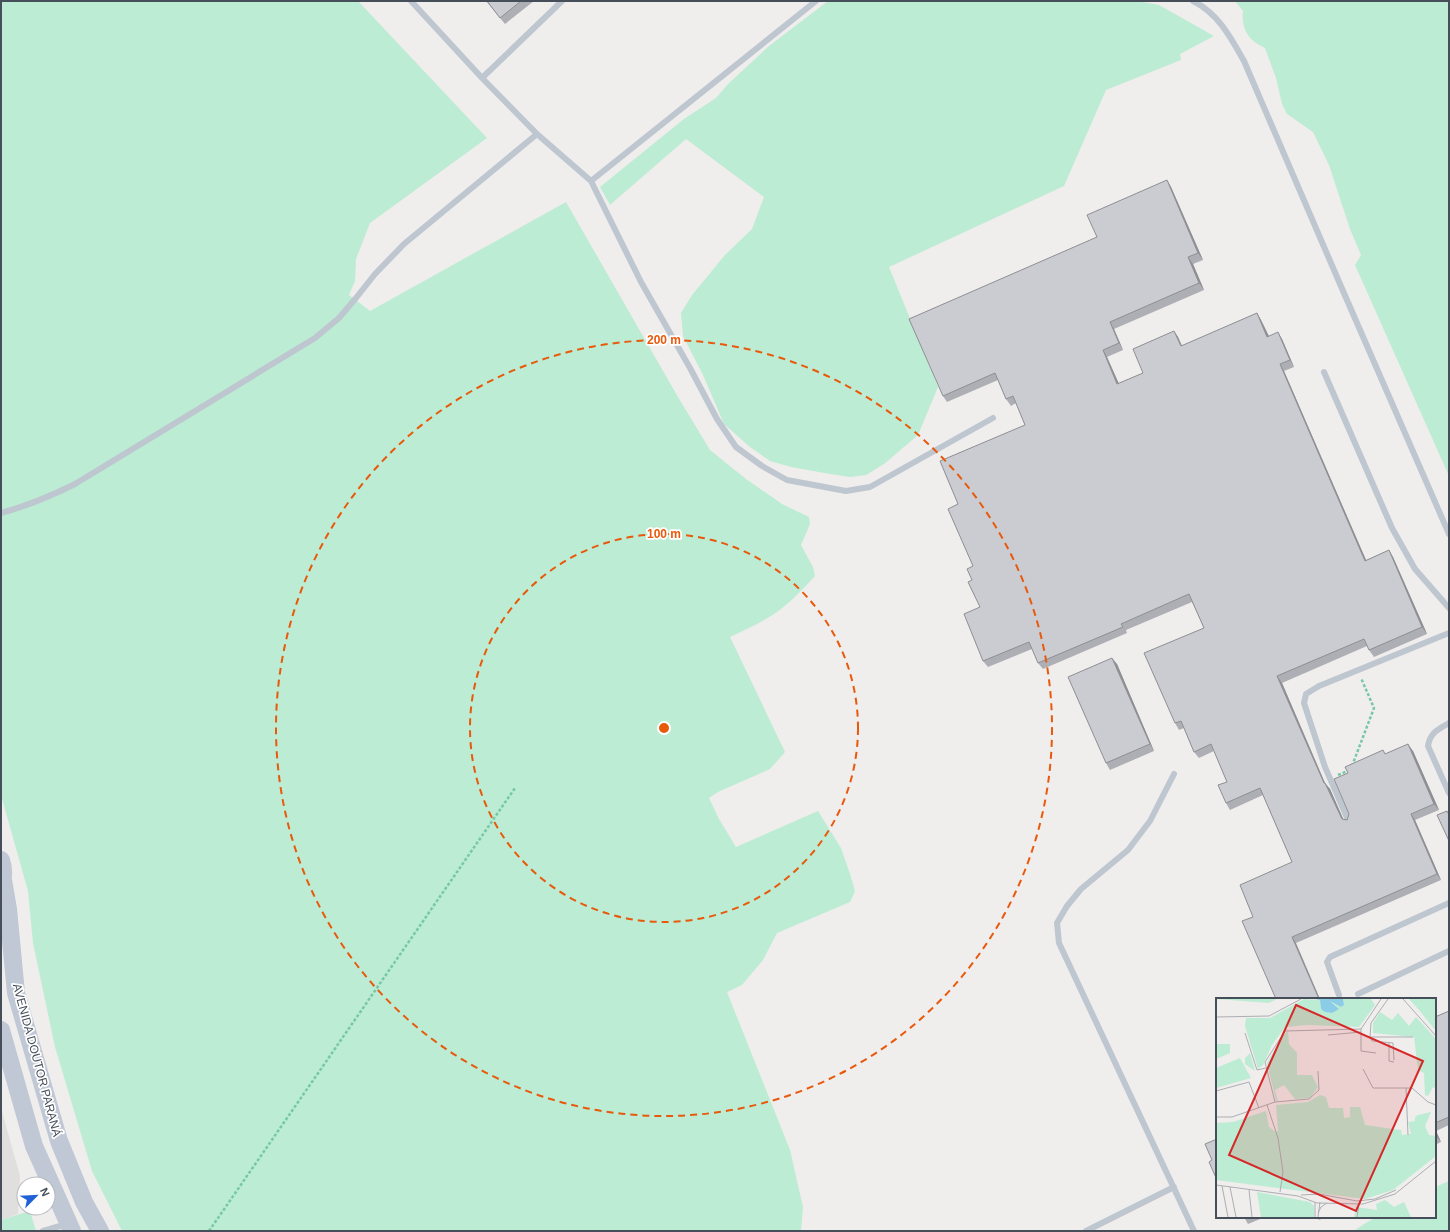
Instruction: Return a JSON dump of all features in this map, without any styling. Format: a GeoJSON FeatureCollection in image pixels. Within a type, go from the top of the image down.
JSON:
{"type":"FeatureCollection","features":[{"type":"Feature","properties":{"kind":"main road","name":"AVENIDA DOUTOR PARANÁ"},"geometry":{"type":"LineString","coordinates":[[1,860],[3,867],[2,883],[8,909],[16,993],[59,1141],[84,1202],[100,1231]]}},
{"type":"Feature","properties":{"kind":"main road"},"geometry":{"type":"LineString","coordinates":[[1,1030],[34,1146],[70,1227]]}},
{"type":"Feature","properties":{"kind":"main road"},"geometry":{"type":"LineString","coordinates":[[1,1047],[12,1069]]}},
{"type":"Feature","properties":{"kind":"lane"},"geometry":{"type":"LineString","coordinates":[[411,1],[482,78],[537,134],[591,181],[641,282],[717,419],[736,447],[762,466],[787,480],[846,491],[870,487],[993,418]]}},
{"type":"Feature","properties":{"kind":"lane"},"geometry":{"type":"LineString","coordinates":[[482,78],[562,1]]}},
{"type":"Feature","properties":{"kind":"lane"},"geometry":{"type":"LineString","coordinates":[[591,181],[816,1]]}},
{"type":"Feature","properties":{"kind":"lane"},"geometry":{"type":"LineString","coordinates":[[1193,1],[1200,4],[1214,16],[1229,33],[1244,61],[1449,534]]}},
{"type":"Feature","properties":{"kind":"lane"},"geometry":{"type":"LineString","coordinates":[[1,513],[53,496],[75,484],[315,338],[339,318],[375,274],[404,244],[537,134]]}},
{"type":"Feature","properties":{"kind":"lane"},"geometry":{"type":"LineString","coordinates":[[1324,372],[1392,528],[1415,569],[1449,608]]}},
{"type":"Feature","properties":{"kind":"lane"},"geometry":{"type":"LineString","coordinates":[[1349,822],[1325,767],[1304,703],[1306,694],[1319,686],[1449,633]]}},
{"type":"Feature","properties":{"kind":"lane"},"geometry":{"type":"LineString","coordinates":[[1449,723],[1436,730],[1429,739],[1428,746],[1449,793]]}},
{"type":"Feature","properties":{"kind":"lane"},"geometry":{"type":"LineString","coordinates":[[1174,774],[1150,821],[1128,850],[1081,888],[1067,906],[1057,923],[1060,943],[1194,1231]]}},
{"type":"Feature","properties":{"kind":"lane"},"geometry":{"type":"LineString","coordinates":[[1339,996],[1326,962],[1330,957],[1449,903]]}},
{"type":"Feature","properties":{"kind":"lane"},"geometry":{"type":"LineString","coordinates":[[1358,994],[1449,951]]}},
{"type":"Feature","properties":{"kind":"lane"},"geometry":{"type":"LineString","coordinates":[[1086,1231],[1174,1187]]}},
{"type":"Feature","properties":{"kind":"lane"},"geometry":{"type":"LineString","coordinates":[[43,1231],[70,1227]]}},
{"type":"Feature","properties":{"kind":"path"},"geometry":{"type":"LineString","coordinates":[[1330,779],[1350,770],[1374,708],[1358,670]]}},
{"type":"Feature","properties":{"kind":"path"},"geometry":{"type":"LineString","coordinates":[[209,1231],[516,788]]}},
{"type":"Feature","properties":{"kind":"shaded area"},"geometry":{"type":"Polygon","coordinates":[[[1,1108],[20,1176],[16,1176],[16,1215],[1,1220],[1,1108]]]}},
{"type":"Feature","properties":{"kind":"green space"},"geometry":{"type":"Polygon","coordinates":[[[1,1],[358,1],[487,138],[370,223],[356,259],[355,281],[349,295],[370,311],[566,202],[710,450],[746,479],[782,504],[809,517],[810,524],[801,545],[813,567],[815,576],[802,590],[772,616],[730,637],[785,752],[770,769],[718,792],[709,798],[719,819],[736,847],[818,811],[841,848],[855,891],[850,902],[777,933],[763,960],[742,985],[727,992],[790,1150],[803,1207],[801,1231],[122,1231],[92,1171],[55,1047],[33,943],[28,891],[1,795],[1,1]]]}},
{"type":"Feature","properties":{"kind":"green space"},"geometry":{"type":"Polygon","coordinates":[[[828,1],[1137,1],[1159,5],[1214,36],[1180,54],[1181,60],[1106,90],[1064,186],[889,267],[938,387],[918,435],[884,464],[866,475],[850,477],[791,467],[770,461],[750,447],[724,424],[703,375],[683,336],[681,313],[692,295],[725,255],[752,229],[764,197],[686,139],[610,205],[600,187],[684,119],[716,98],[728,84],[769,46],[828,1]]]}},
{"type":"Feature","properties":{"kind":"green space"},"geometry":{"type":"Polygon","coordinates":[[[1235,1],[1449,1],[1449,476],[1355,265],[1361,255],[1350,229],[1329,165],[1313,132],[1287,114],[1282,104],[1276,78],[1265,48],[1250,38],[1243,23],[1243,11],[1235,1]]]}},
{"type":"Feature","properties":{"kind":"green space"},"geometry":{"type":"Polygon","coordinates":[[[1449,1181],[1449,1231],[1354,1231],[1374,1218],[1436,1218],[1436,1187],[1449,1181]]]}},
{"type":"Feature","properties":{"kind":"green space"},"geometry":{"type":"Polygon","coordinates":[[[16,1215],[32,1216],[36,1231],[1,1231],[1,1220],[16,1215]]]}},
{"type":"Feature","properties":{"kind":"building"},"geometry":{"type":"Polygon","coordinates":[[[487,1],[521,1],[500,18],[487,1]]]}},
{"type":"Feature","properties":{"kind":"building"},"geometry":{"type":"Polygon","coordinates":[[[1167,180],[1198,253],[1188,257],[1199,283],[1110,322],[1119,343],[1103,350],[1117,384],[1143,373],[1133,349],[1174,331],[1181,346],[1257,313],[1267,337],[1278,332],[1290,360],[1280,364],[1365,561],[1389,550],[1422,627],[1369,650],[1364,639],[1277,676],[1324,783],[1342,819],[1347,820],[1349,814],[1334,779],[1348,773],[1345,767],[1383,750],[1385,754],[1408,744],[1434,804],[1411,814],[1437,874],[1292,937],[1319,998],[1276,998],[1242,921],[1253,917],[1240,885],[1292,862],[1260,788],[1226,803],[1218,785],[1227,782],[1211,744],[1194,752],[1181,721],[1175,723],[1144,653],[1204,628],[1189,594],[1121,624],[1123,627],[1038,663],[1029,642],[983,661],[964,614],[980,607],[968,582],[972,580],[967,569],[973,566],[948,509],[958,504],[940,461],[1025,425],[1013,396],[1006,399],[995,373],[943,396],[909,319],[1097,237],[1087,215],[1167,180]]]}},
{"type":"Feature","properties":{"kind":"building"},"geometry":{"type":"Polygon","coordinates":[[[1112,658],[1150,744],[1106,763],[1068,677],[1112,658]]]}},
{"type":"Feature","properties":{"kind":"building"},"geometry":{"type":"Polygon","coordinates":[[[1447,811],[1449,815],[1449,841],[1437,815],[1447,811]]]}},
{"type":"Feature","properties":{"kind":"building"},"geometry":{"type":"Polygon","coordinates":[[[1449,1011],[1449,1117],[1436,1123],[1436,1017],[1449,1011]]]}},
{"type":"Feature","properties":{"kind":"building"},"geometry":{"type":"Polygon","coordinates":[[[1216,1139],[1216,1178],[1209,1162],[1212,1160],[1205,1144],[1216,1139]]]}}]}
